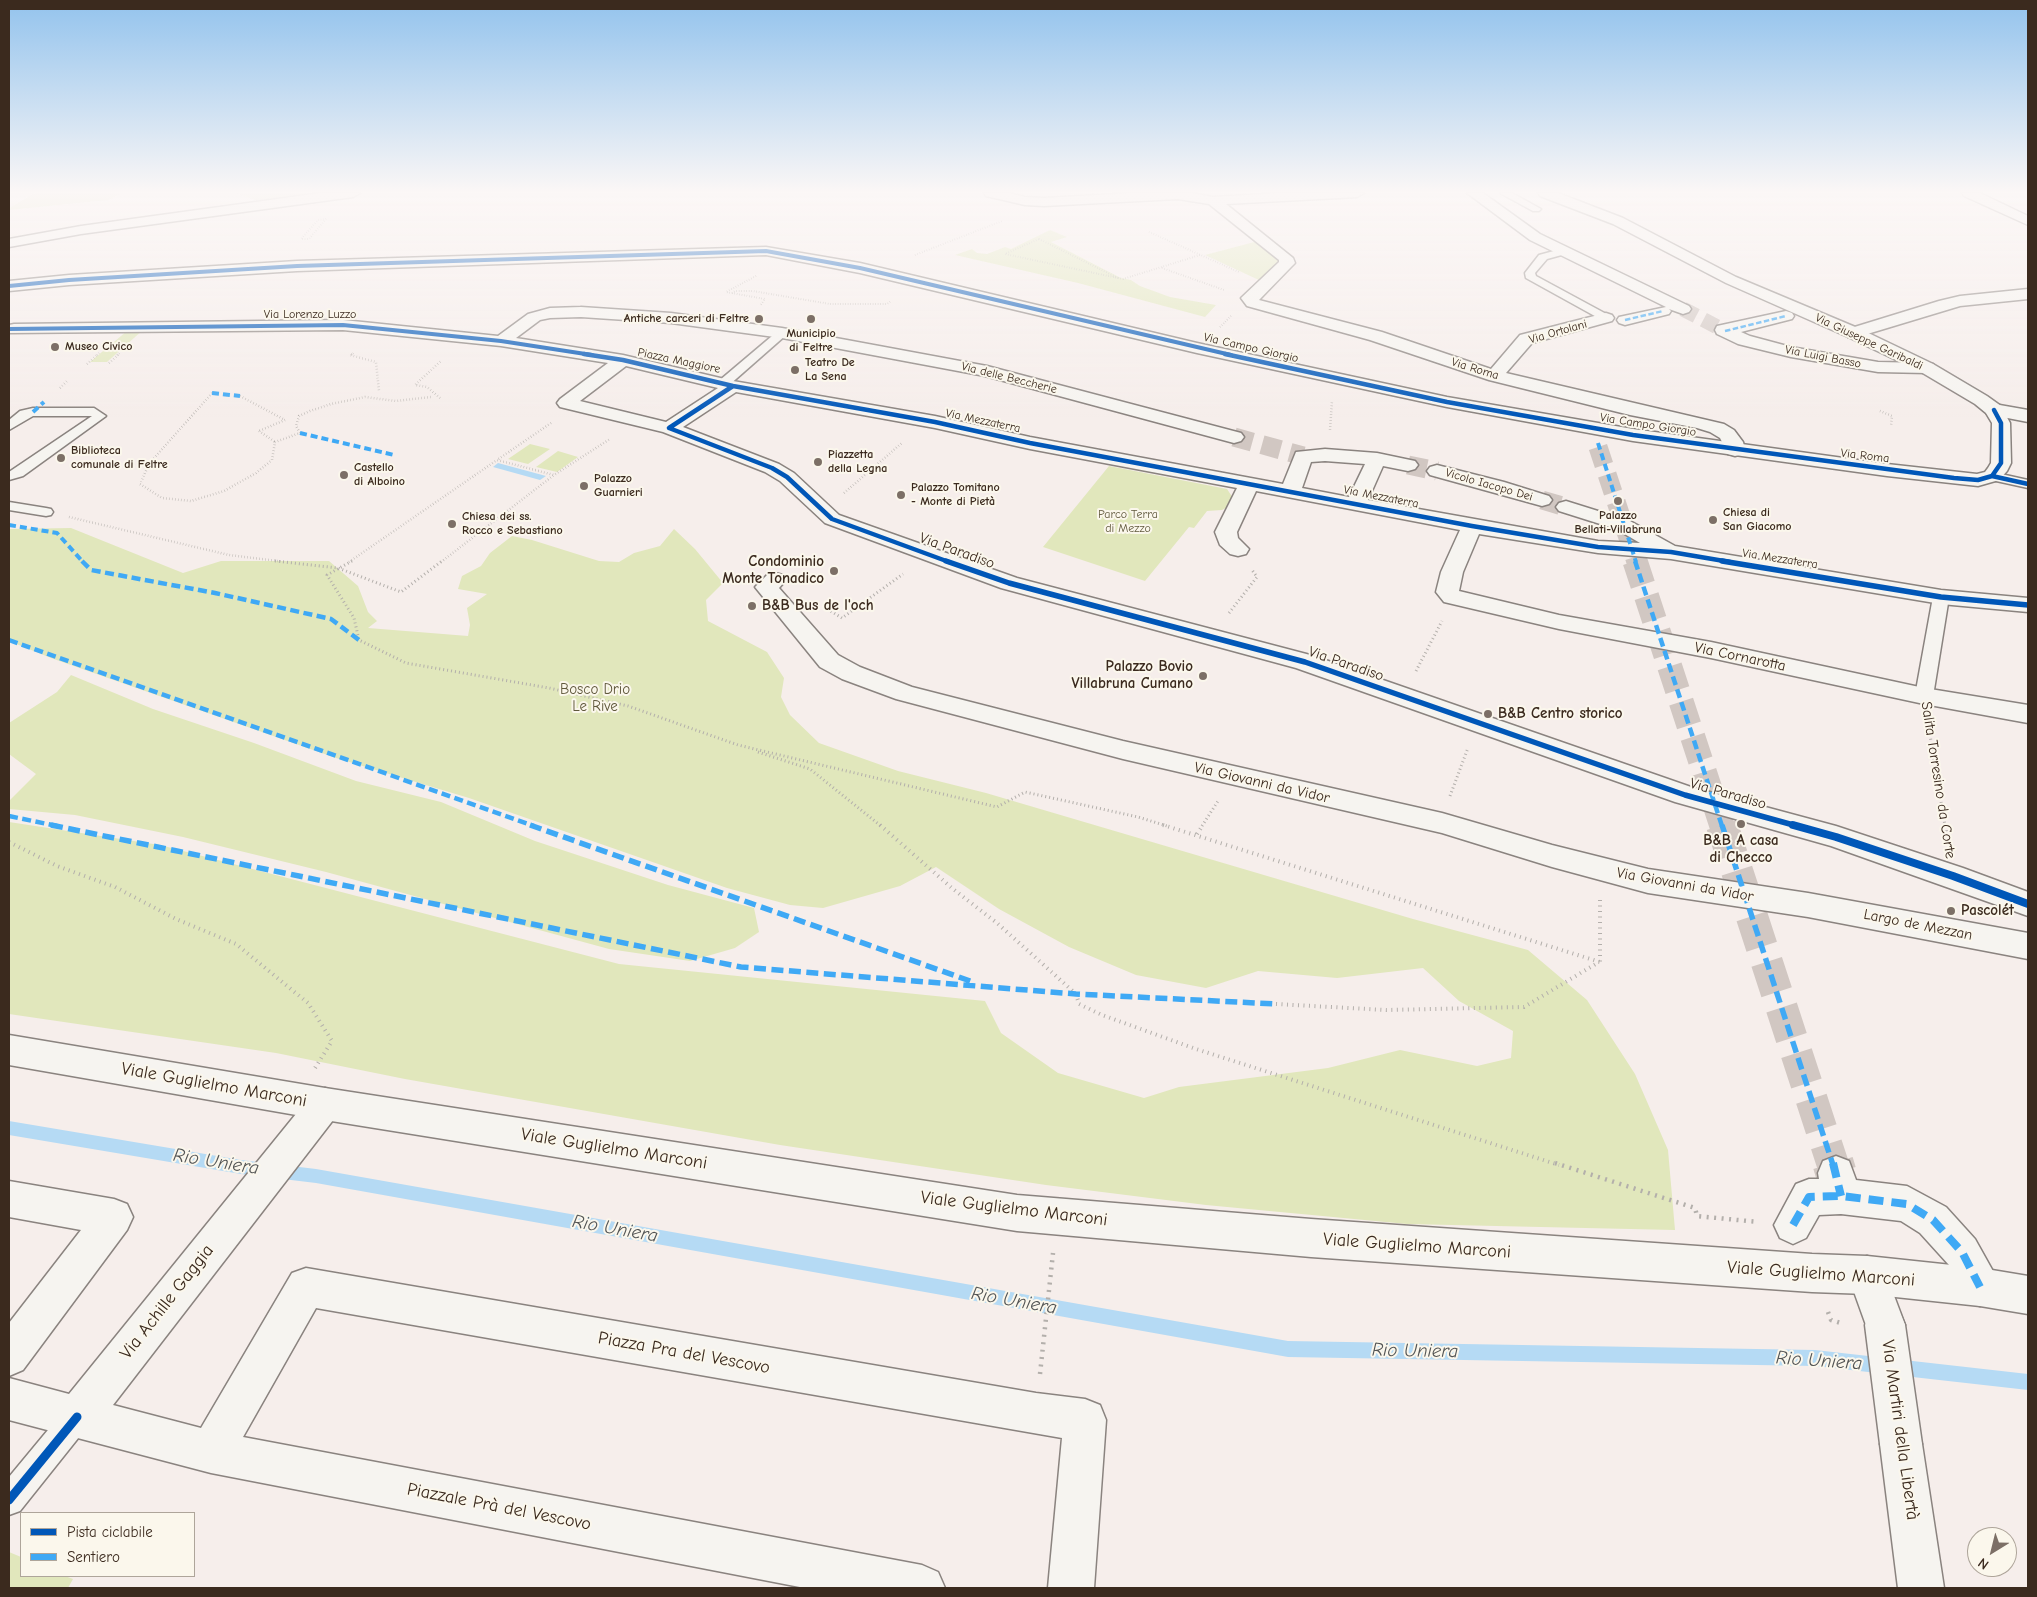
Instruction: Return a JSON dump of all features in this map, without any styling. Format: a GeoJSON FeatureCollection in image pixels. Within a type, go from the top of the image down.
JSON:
{"type":"FeatureCollection","features":[{"type":"Feature","properties":{"kind":"street","name":"Via Campo Giorgio"},"geometry":{"type":"LineString","coordinates":[[9,286],[69,280],[272,268]]}},
{"type":"Feature","properties":{"kind":"street","name":"Via Campo Giorgio"},"geometry":{"type":"LineString","coordinates":[[855,268],[1197,348],[1431,399],[1633,435],[1735,450]]}},
{"type":"Feature","properties":{"kind":"street"},"geometry":{"type":"LineString","coordinates":[[1249,300],[1282,268]]}},
{"type":"Feature","properties":{"kind":"street"},"geometry":{"type":"LineString","coordinates":[[1599,268],[1683,309]]}},
{"type":"Feature","properties":{"kind":"street","name":"Via Giuseppe Garibaldi"},"geometry":{"type":"LineString","coordinates":[[1707,268],[1927,368],[1994,410],[2028,416]]}},
{"type":"Feature","properties":{"kind":"street"},"geometry":{"type":"LineString","coordinates":[[1854,333],[1946,304],[2028,294]]}},
{"type":"Feature","properties":{"kind":"street","name":"Via Roma"},"geometry":{"type":"LineString","coordinates":[[1249,300],[1376,336],[1495,376],[1630,409],[1701,423],[1717,428],[1727,434],[1733,442],[1735,450],[1954,478],[1978,480],[1992,476]]}},
{"type":"Feature","properties":{"kind":"street"},"geometry":{"type":"LineString","coordinates":[[1625,320],[1663,311]]}},
{"type":"Feature","properties":{"kind":"street","name":"Via delle Beccherie"},"geometry":{"type":"LineString","coordinates":[[501,341],[534,317],[558,312],[671,318],[782,333],[987,371],[1234,437]]}},
{"type":"Feature","properties":{"kind":"street","name":"Via Luigi Basso"},"geometry":{"type":"LineString","coordinates":[[1786,316],[1724,331],[1744,340],[1791,352],[1878,368],[1927,368]]}},
{"type":"Feature","properties":{"kind":"street","name":"Via Ortolani"},"geometry":{"type":"LineString","coordinates":[[1495,376],[1526,339],[1606,318]]}},
{"type":"Feature","properties":{"kind":"street","name":"Via Lorenzo Luzzo"},"geometry":{"type":"LineString","coordinates":[[11,331],[343,325],[501,341],[604,357]]}},
{"type":"Feature","properties":{"kind":"street","name":"Piazza Maggiore"},"geometry":{"type":"LineString","coordinates":[[604,357],[728,384]]}},
{"type":"Feature","properties":{"kind":"street","name":"Via Paradiso"},"geometry":{"type":"LineString","coordinates":[[623,360],[566,403],[669,428],[772,468],[787,477],[832,520],[1009,583],[1306,662],[1477,724],[1685,795],[1836,837],[1953,876],[2028,904]]}},
{"type":"Feature","properties":{"kind":"street","name":"Piazza Maggiore"},"geometry":{"type":"LineString","coordinates":[[669,428],[728,384]]}},
{"type":"Feature","properties":{"kind":"street","name":"Via Mezzaterra"},"geometry":{"type":"LineString","coordinates":[[728,384],[1472,526],[1598,547],[1671,552],[1941,597],[2028,605]]}},
{"type":"Feature","properties":{"kind":"street"},"geometry":{"type":"LineString","coordinates":[[1992,476],[2001,463],[2001,422],[1994,410]]}},
{"type":"Feature","properties":{"kind":"street"},"geometry":{"type":"LineString","coordinates":[[1290,492],[1303,456],[1325,455],[1377,459],[1408,464]]}},
{"type":"Feature","properties":{"kind":"street"},"geometry":{"type":"LineString","coordinates":[[1356,503],[1377,459]]}},
{"type":"Feature","properties":{"kind":"street","name":"Vicolo Iacopo Dei"},"geometry":{"type":"LineString","coordinates":[[1437,470],[1542,500]]}},
{"type":"Feature","properties":{"kind":"street"},"geometry":{"type":"LineString","coordinates":[[1238,549],[1228,540],[1226,532],[1248,484]]}},
{"type":"Feature","properties":{"kind":"street"},"geometry":{"type":"LineString","coordinates":[[1566,507],[1623,525],[1671,552]]}},
{"type":"Feature","properties":{"kind":"street"},"geometry":{"type":"LineString","coordinates":[[1452,597],[1447,592],[1452,572],[1472,526]]}},
{"type":"Feature","properties":{"kind":"street","name":"Via Giovanni da Vidor"},"geometry":{"type":"LineString","coordinates":[[775,580],[766,587],[828,660],[851,673],[941,703],[1233,776],[1442,823],[1648,881],[1808,905]]}},
{"type":"Feature","properties":{"kind":"street","name":"Via Cornarotta"},"geometry":{"type":"LineString","coordinates":[[1452,597],[1558,622],[1710,650],[1924,696],[2028,714]]}},
{"type":"Feature","properties":{"kind":"street","name":"Largo de Mezzan"},"geometry":{"type":"LineString","coordinates":[[1808,905],[2028,946]]}},
{"type":"Feature","properties":{"kind":"street","name":"Viale Guglielmo Marconi"},"geometry":{"type":"LineString","coordinates":[[9,1050],[325,1104],[1017,1213],[1311,1238],[1812,1273],[1867,1275],[1980,1287],[2028,1295]]}},
{"type":"Feature","properties":{"kind":"street","name":"Via Achille Gaggia"},"geometry":{"type":"LineString","coordinates":[[77,1418],[325,1104]]}},
{"type":"Feature","properties":{"kind":"street"},"geometry":{"type":"LineString","coordinates":[[1793,1225],[1809,1198],[1838,1185],[1907,1204],[1933,1220],[1962,1252],[1980,1287]]}},
{"type":"Feature","properties":{"kind":"street"},"geometry":{"type":"LineString","coordinates":[[9,1199],[114,1217],[9,1356]]}},
{"type":"Feature","properties":{"kind":"street","name":"Via Martiri della Libertà"},"geometry":{"type":"LineString","coordinates":[[1867,1275],[1886,1330],[1921,1588]]}},
{"type":"Feature","properties":{"kind":"street","name":"Piazza Pra del Vescovo"},"geometry":{"type":"LineString","coordinates":[[211,1452],[306,1287],[1036,1414],[1085,1420],[1071,1588]]}},
{"type":"Feature","properties":{"kind":"street","name":"Piazzale Prà del Vescovo"},"geometry":{"type":"LineString","coordinates":[[9,1399],[211,1452],[922,1588]]}},
{"type":"Feature","properties":{"kind":"lane"},"geometry":{"type":"LineString","coordinates":[[1534,268],[1530,273],[1531,278],[1606,318]]}},
{"type":"Feature","properties":{"kind":"lane"},"geometry":{"type":"LineString","coordinates":[[728,384],[782,333]]}},
{"type":"Feature","properties":{"kind":"lane"},"geometry":{"type":"LineString","coordinates":[[9,426],[24,414],[33,412],[94,412],[100,416],[18,473],[9,476]]}},
{"type":"Feature","properties":{"kind":"lane","name":"Via Roma"},"geometry":{"type":"LineString","coordinates":[[1992,476],[2028,484]]}},
{"type":"Feature","properties":{"kind":"lane"},"geometry":{"type":"LineString","coordinates":[[9,506],[46,512]]}},
{"type":"Feature","properties":{"kind":"lane","name":"Salita Torresino da Corte"},"geometry":{"type":"LineString","coordinates":[[1924,696],[1941,597]]}},
{"type":"Feature","properties":{"kind":"lane","name":"Via Achille Gaggia"},"geometry":{"type":"LineString","coordinates":[[9,1500],[77,1418]]}},
{"type":"Feature","properties":{"kind":"path"},"geometry":{"type":"LineString","coordinates":[[863,269],[868,268]]}},
{"type":"Feature","properties":{"kind":"path"},"geometry":{"type":"LineString","coordinates":[[1068,268],[1123,279],[1157,268]]}},
{"type":"Feature","properties":{"kind":"path"},"geometry":{"type":"LineString","coordinates":[[1097,268],[1118,278]]}},
{"type":"Feature","properties":{"kind":"path"},"geometry":{"type":"LineString","coordinates":[[1160,268],[1249,300]]}},
{"type":"Feature","properties":{"kind":"path"},"geometry":{"type":"LineString","coordinates":[[1228,268],[1264,284]]}},
{"type":"Feature","properties":{"kind":"path"},"geometry":{"type":"LineString","coordinates":[[732,293],[726,292],[760,274]]}},
{"type":"Feature","properties":{"kind":"path"},"geometry":{"type":"LineString","coordinates":[[1197,348],[1249,300]]}},
{"type":"Feature","properties":{"kind":"path"},"geometry":{"type":"LineString","coordinates":[[379,391],[376,362],[350,355],[385,328]]}},
{"type":"Feature","properties":{"kind":"path"},"geometry":{"type":"LineString","coordinates":[[440,398],[427,388],[415,385],[466,337]]}},
{"type":"Feature","properties":{"kind":"path"},"geometry":{"type":"LineString","coordinates":[[212,393],[149,464],[140,484],[162,498],[191,501],[224,491],[256,473],[272,460],[275,442]]}},
{"type":"Feature","properties":{"kind":"path"},"geometry":{"type":"LineString","coordinates":[[240,396],[285,420],[259,431],[275,442]]}},
{"type":"Feature","properties":{"kind":"path"},"geometry":{"type":"LineString","coordinates":[[275,442],[300,433],[296,426],[299,416],[331,404],[365,397],[396,401],[431,397]]}},
{"type":"Feature","properties":{"kind":"path"},"geometry":{"type":"LineString","coordinates":[[1880,411],[1892,416],[1891,426]]}},
{"type":"Feature","properties":{"kind":"path"},"geometry":{"type":"LineString","coordinates":[[544,418],[553,422],[361,555],[327,575],[354,618],[359,640],[406,663],[549,688],[628,706],[810,770],[857,805],[953,889],[997,923],[1076,994],[1079,1004],[1102,1016],[1196,1049],[1695,1208],[1697,1216],[1793,1225]]}},
{"type":"Feature","properties":{"kind":"path"},"geometry":{"type":"LineString","coordinates":[[46,512],[229,555],[338,568],[401,592],[554,475],[640,420]]}},
{"type":"Feature","properties":{"kind":"path"},"geometry":{"type":"LineString","coordinates":[[822,512],[918,430],[935,422]]}},
{"type":"Feature","properties":{"kind":"path"},"geometry":{"type":"LineString","coordinates":[[497,460],[554,475]]}},
{"type":"Feature","properties":{"kind":"path"},"geometry":{"type":"LineString","coordinates":[[775,580],[842,618],[929,554]]}},
{"type":"Feature","properties":{"kind":"path"},"geometry":{"type":"LineString","coordinates":[[1211,637],[1257,577]]}},
{"type":"Feature","properties":{"kind":"path"},"geometry":{"type":"LineString","coordinates":[[1402,697],[1445,615],[1452,597]]}},
{"type":"Feature","properties":{"kind":"path"},"geometry":{"type":"LineString","coordinates":[[1442,823],[1477,724]]}},
{"type":"Feature","properties":{"kind":"path"},"geometry":{"type":"LineString","coordinates":[[738,745],[997,807],[1025,792],[1138,817],[1600,962]]}},
{"type":"Feature","properties":{"kind":"path"},"geometry":{"type":"LineString","coordinates":[[1197,834],[1233,776]]}},
{"type":"Feature","properties":{"kind":"path"},"geometry":{"type":"LineString","coordinates":[[9,842],[57,866],[115,887],[176,919],[236,944],[308,1003],[332,1041]]}},
{"type":"Feature","properties":{"kind":"path"},"geometry":{"type":"LineString","coordinates":[[1600,869],[1600,962]]}},
{"type":"Feature","properties":{"kind":"path"},"geometry":{"type":"LineString","coordinates":[[1276,1004],[1386,1010],[1524,1007],[1600,962]]}},
{"type":"Feature","properties":{"kind":"path"},"geometry":{"type":"LineString","coordinates":[[1036,1414],[1056,1216]]}},
{"type":"Feature","properties":{"kind":"green space"},"geometry":{"type":"Polygon","coordinates":[[[1010,268],[1101,268],[1121,278],[1131,280],[1140,286],[1170,297],[1216,305],[1205,317],[1078,283],[1010,268]]]}},
{"type":"Feature","properties":{"kind":"green space"},"geometry":{"type":"Polygon","coordinates":[[[1232,268],[1275,268],[1261,281],[1232,268]]]}},
{"type":"Feature","properties":{"kind":"green space"},"geometry":{"type":"Polygon","coordinates":[[[143,330],[107,362],[90,362],[127,331],[143,330]]]}},
{"type":"Feature","properties":{"kind":"green space"},"geometry":{"type":"Polygon","coordinates":[[[530,444],[550,449],[528,464],[508,459],[530,444]]]}},
{"type":"Feature","properties":{"kind":"green space"},"geometry":{"type":"Polygon","coordinates":[[[558,451],[578,457],[557,472],[536,467],[558,451]]]}},
{"type":"Feature","properties":{"kind":"green space","name":"Parco Terra di Mezzo"},"geometry":{"type":"Polygon","coordinates":[[[1109,466],[1227,489],[1233,498],[1228,507],[1222,510],[1207,511],[1194,528],[1189,527],[1145,581],[1043,547],[1109,466]]]}},
{"type":"Feature","properties":{"kind":"green space","name":"Bosco Drio Le Rive"},"geometry":{"type":"Polygon","coordinates":[[[71,528],[183,573],[221,561],[329,561],[358,586],[368,612],[377,621],[368,628],[468,636],[470,625],[467,608],[487,594],[458,589],[462,576],[481,566],[490,553],[512,536],[532,540],[599,561],[619,562],[634,553],[660,546],[674,529],[695,549],[723,583],[706,600],[708,621],[767,652],[784,678],[781,697],[790,715],[819,743],[898,771],[986,793],[1413,919],[1528,950],[1587,1000],[1635,1074],[1668,1150],[1675,1230],[1407,1224],[1206,1205],[1046,1185],[780,1145],[405,1079],[276,1053],[9,1014],[9,822],[160,845],[619,964],[985,1001],[1001,1033],[1058,1073],[1144,1098],[1179,1087],[1328,1068],[1400,1050],[1477,1066],[1511,1058],[1513,1031],[1459,1001],[1423,968],[1337,978],[1258,971],[1206,988],[1136,975],[1069,947],[999,909],[936,867],[900,886],[823,908],[790,905],[727,888],[469,798],[336,758],[51,658],[9,641],[9,529],[71,528]]]}},
{"type":"Feature","properties":{"kind":"green space"},"geometry":{"type":"Polygon","coordinates":[[[71,675],[153,709],[254,743],[356,781],[441,802],[535,841],[668,885],[754,908],[759,932],[735,948],[690,961],[609,949],[326,872],[183,837],[75,815],[9,809],[9,801],[36,774],[9,754],[9,723],[57,692],[71,675]]]}},
{"type":"Feature","properties":{"kind":"green space"},"geometry":{"type":"Polygon","coordinates":[[[9,1552],[20,1557],[20,1577],[68,1577],[73,1579],[68,1588],[9,1588],[9,1552]]]}},
{"type":"Feature","properties":{"kind":"water"},"geometry":{"type":"Polygon","coordinates":[[[498,463],[546,476],[540,480],[493,467],[498,463]]]}},
{"type":"Feature","properties":{"kind":"waterway","name":"Rio Uniera"},"geometry":{"type":"LineString","coordinates":[[9,1128],[241,1167],[316,1176],[1288,1349],[1815,1358],[2028,1382]]}},
{"type":"Feature","properties":{"kind":"tunnel"},"geometry":{"type":"LineString","coordinates":[[1683,309],[1723,330]]}},
{"type":"Feature","properties":{"kind":"tunnel"},"geometry":{"type":"LineString","coordinates":[[1234,437],[1303,456]]}},
{"type":"Feature","properties":{"kind":"tunnel"},"geometry":{"type":"LineString","coordinates":[[1598,447],[1636,562]]}},
{"type":"Feature","properties":{"kind":"tunnel"},"geometry":{"type":"LineString","coordinates":[[1408,465],[1437,471]]}},
{"type":"Feature","properties":{"kind":"tunnel"},"geometry":{"type":"LineString","coordinates":[[1542,500],[1566,507]]}},
{"type":"Feature","properties":{"kind":"tunnel"},"geometry":{"type":"LineString","coordinates":[[1635,561],[1722,826]]}},
{"type":"Feature","properties":{"kind":"tunnel"},"geometry":{"type":"LineString","coordinates":[[1722,825],[1833,1165]]}},
{"type":"Feature","properties":{"kind":"tunnel"},"geometry":{"type":"LineString","coordinates":[[1833,1163],[1836,1173]]}},
{"type":"Feature","properties":{"kind":"marked path"},"geometry":{"type":"LineString","coordinates":[[1625,320],[1663,311]]}},
{"type":"Feature","properties":{"kind":"marked path"},"geometry":{"type":"LineString","coordinates":[[1725,331],[1786,316]]}},
{"type":"Feature","properties":{"kind":"marked path"},"geometry":{"type":"LineString","coordinates":[[212,393],[240,396]]}},
{"type":"Feature","properties":{"kind":"marked path"},"geometry":{"type":"LineString","coordinates":[[33,412],[44,402]]}},
{"type":"Feature","properties":{"kind":"marked path"},"geometry":{"type":"LineString","coordinates":[[300,433],[394,455]]}},
{"type":"Feature","properties":{"kind":"marked path"},"geometry":{"type":"LineString","coordinates":[[1598,443],[1836,1173],[1841,1196]]}},
{"type":"Feature","properties":{"kind":"marked path"},"geometry":{"type":"LineString","coordinates":[[9,525],[57,533],[91,570],[215,593],[331,619],[359,640]]}},
{"type":"Feature","properties":{"kind":"marked path"},"geometry":{"type":"LineString","coordinates":[[9,640],[973,982]]}},
{"type":"Feature","properties":{"kind":"marked path"},"geometry":{"type":"LineString","coordinates":[[9,816],[741,967],[1076,994],[1276,1004]]}},
{"type":"Feature","properties":{"kind":"marked path"},"geometry":{"type":"LineString","coordinates":[[1793,1225],[1809,1197],[1841,1196],[1907,1204],[1933,1220],[1962,1252],[1980,1287]]}},
{"type":"Feature","properties":{"kind":"cycle path"},"geometry":{"type":"LineString","coordinates":[[9,286],[69,280],[272,268]]}},
{"type":"Feature","properties":{"kind":"cycle path"},"geometry":{"type":"LineString","coordinates":[[857,268],[1197,348],[1447,402],[1633,435],[1735,450],[1954,478],[1978,480],[1992,476],[2028,484]]}},
{"type":"Feature","properties":{"kind":"cycle path"},"geometry":{"type":"LineString","coordinates":[[9,329],[343,325],[501,341],[623,360],[733,386],[935,422],[1030,443],[1472,526],[1598,547],[1671,552],[1941,597],[2028,605]]}},
{"type":"Feature","properties":{"kind":"cycle path"},"geometry":{"type":"LineString","coordinates":[[669,428],[733,386]]}},
{"type":"Feature","properties":{"kind":"cycle path"},"geometry":{"type":"LineString","coordinates":[[1992,476],[2001,463],[2001,423],[1994,410]]}},
{"type":"Feature","properties":{"kind":"cycle path"},"geometry":{"type":"LineString","coordinates":[[669,428],[772,468],[787,477],[832,519],[1009,583],[1305,662],[1685,795],[1836,837],[1953,876],[2028,904]]}},
{"type":"Feature","properties":{"kind":"cycle path"},"geometry":{"type":"LineString","coordinates":[[9,1500],[77,1417]]}},
{"type":"Feature","properties":{"kind":"place","name":"Antiche carceri di Feltre"},"geometry":{"type":"Point","coordinates":[759,319]}},
{"type":"Feature","properties":{"kind":"place","name":"Municipio di Feltre"},"geometry":{"type":"Point","coordinates":[811,319]}},
{"type":"Feature","properties":{"kind":"place","name":"Museo Civico"},"geometry":{"type":"Point","coordinates":[55,347]}},
{"type":"Feature","properties":{"kind":"place","name":"Teatro De La Sena"},"geometry":{"type":"Point","coordinates":[795,370]}},
{"type":"Feature","properties":{"kind":"place","name":"Biblioteca comunale di Feltre"},"geometry":{"type":"Point","coordinates":[61,458]}},
{"type":"Feature","properties":{"kind":"place","name":"Piazzetta della Legna"},"geometry":{"type":"Point","coordinates":[818,462]}},
{"type":"Feature","properties":{"kind":"place","name":"Castello di Alboino"},"geometry":{"type":"Point","coordinates":[344,475]}},
{"type":"Feature","properties":{"kind":"place","name":"Palazzo Guarnieri"},"geometry":{"type":"Point","coordinates":[584,486]}},
{"type":"Feature","properties":{"kind":"place","name":"Palazzo Tomitano - Monte di Pietà"},"geometry":{"type":"Point","coordinates":[901,495]}},
{"type":"Feature","properties":{"kind":"place","name":"Palazzo Bellati-Villabruna"},"geometry":{"type":"Point","coordinates":[1618,501]}},
{"type":"Feature","properties":{"kind":"place","name":"Chiesa di San Giacomo"},"geometry":{"type":"Point","coordinates":[1713,520]}},
{"type":"Feature","properties":{"kind":"place","name":"Chiesa dei ss. Rocco e Sebastiano"},"geometry":{"type":"Point","coordinates":[452,524]}},
{"type":"Feature","properties":{"kind":"place","name":"Condominio Monte Tonadico"},"geometry":{"type":"Point","coordinates":[834,571]}},
{"type":"Feature","properties":{"kind":"place","name":"B&B Bus de l'och"},"geometry":{"type":"Point","coordinates":[752,606]}},
{"type":"Feature","properties":{"kind":"place","name":"Palazzo Bovio Villabruna Cumano"},"geometry":{"type":"Point","coordinates":[1203,676]}},
{"type":"Feature","properties":{"kind":"place","name":"B&B Centro storico"},"geometry":{"type":"Point","coordinates":[1488,714]}},
{"type":"Feature","properties":{"kind":"place","name":"B&B A casa di Checco"},"geometry":{"type":"Point","coordinates":[1741,824]}},
{"type":"Feature","properties":{"kind":"place","name":"Pascolét"},"geometry":{"type":"Point","coordinates":[1951,911]}}]}
